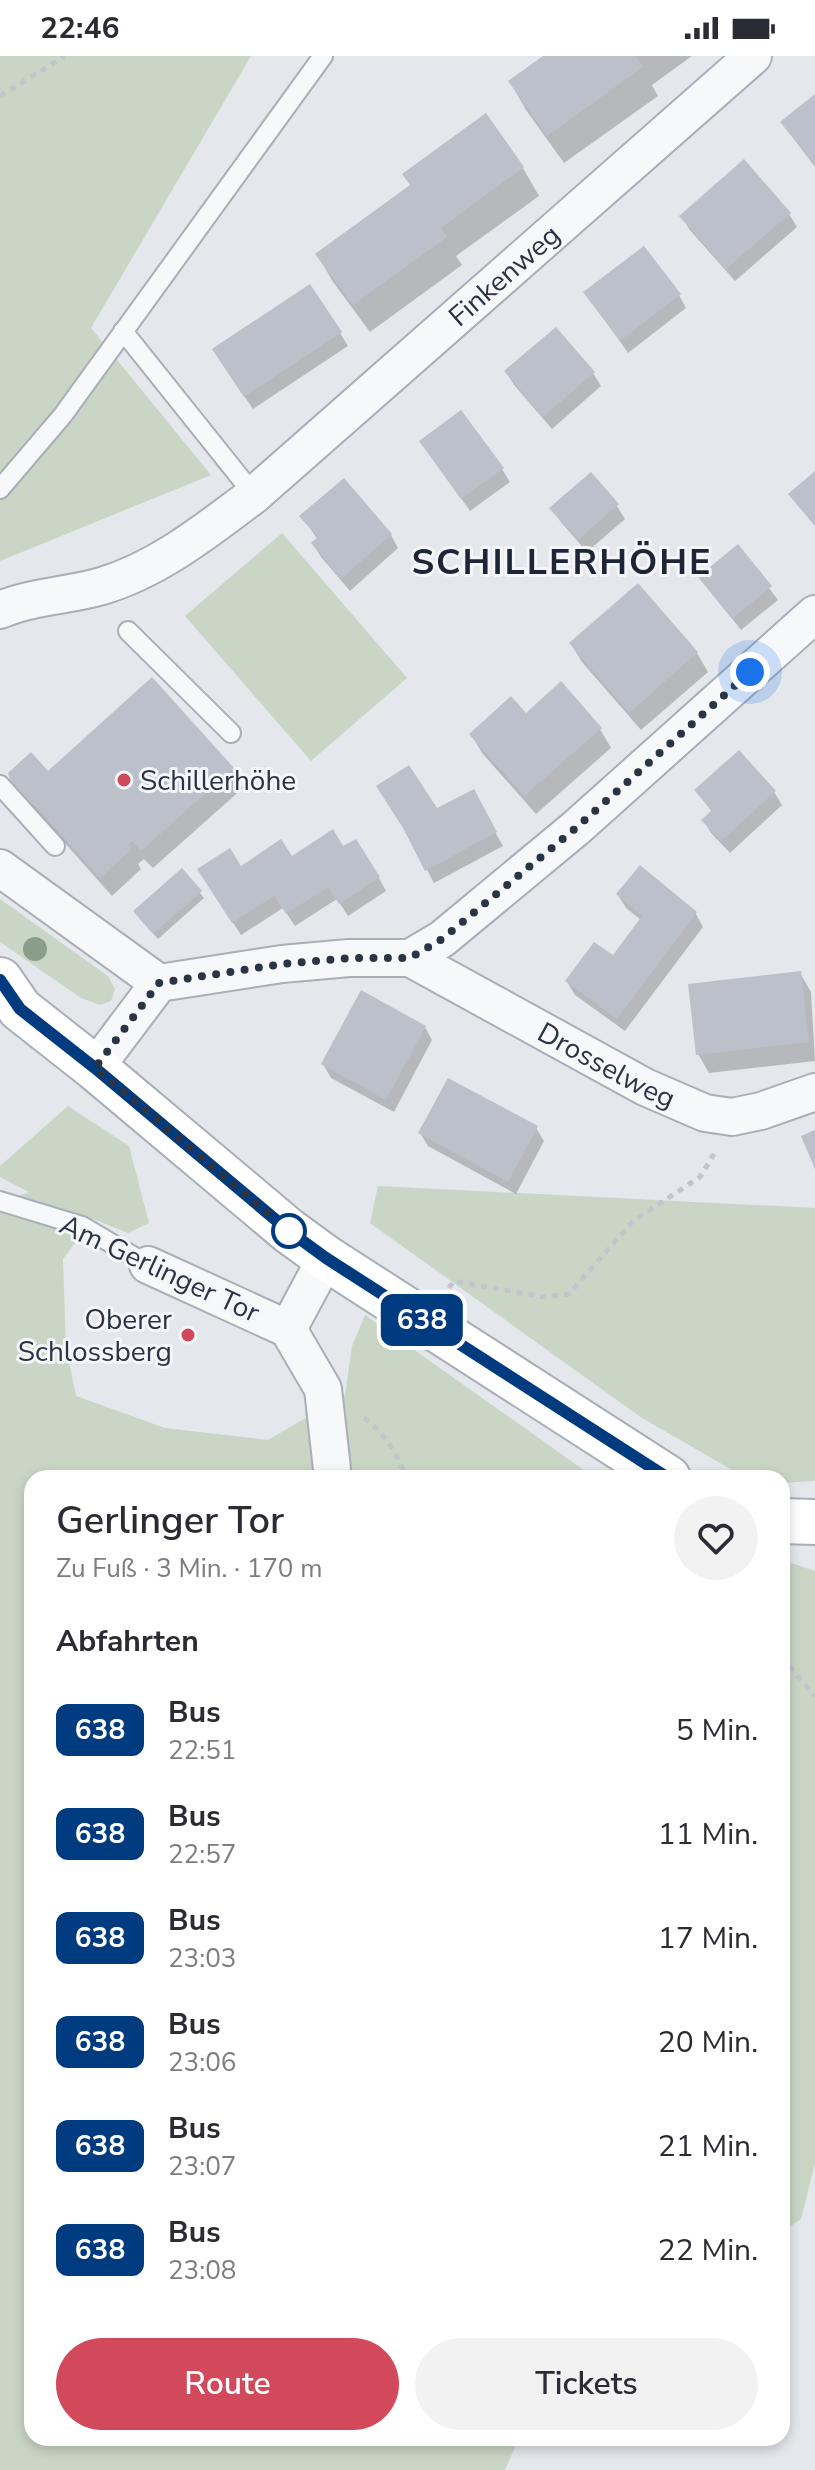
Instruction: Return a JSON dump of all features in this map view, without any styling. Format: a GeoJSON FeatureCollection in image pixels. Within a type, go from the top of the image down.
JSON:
{"type":"FeatureCollection","features":[{"type":"Feature","properties":{"kind":"main road"},"geometry":{"type":"LineString","coordinates":[[7,998],[289,1231],[326,1258],[656,1470]]}},
{"type":"Feature","properties":{"kind":"main road"},"geometry":{"type":"LineString","coordinates":[[790,1521],[815,1522]]}},
{"type":"Feature","properties":{"kind":"street","name":"Finkenweg"},"geometry":{"type":"LineString","coordinates":[[0,610],[39,599],[70,595],[133,575],[200,536],[254,495],[753,56]]}},
{"type":"Feature","properties":{"kind":"street"},"geometry":{"type":"LineString","coordinates":[[95,1068],[159,983],[282,964],[349,958],[410,958],[442,939],[576,828],[815,614]]}},
{"type":"Feature","properties":{"kind":"street"},"geometry":{"type":"LineString","coordinates":[[0,868],[159,983]]}},
{"type":"Feature","properties":{"kind":"street","name":"Drosselweg"},"geometry":{"type":"LineString","coordinates":[[410,958],[645,1087],[705,1113],[732,1117],[761,1111],[815,1092]]}},
{"type":"Feature","properties":{"kind":"street","name":"Am Gerlinger Tor"},"geometry":{"type":"LineString","coordinates":[[148,1265],[288,1329],[326,1258]]}},
{"type":"Feature","properties":{"kind":"street"},"geometry":{"type":"LineString","coordinates":[[288,1329],[323,1389],[332,1470]]}},
{"type":"Feature","properties":{"kind":"lane"},"geometry":{"type":"LineString","coordinates":[[0,489],[63,415],[323,56]]}},
{"type":"Feature","properties":{"kind":"lane"},"geometry":{"type":"LineString","coordinates":[[123,331],[254,495]]}},
{"type":"Feature","properties":{"kind":"lane"},"geometry":{"type":"LineString","coordinates":[[128,631],[231,733]]}},
{"type":"Feature","properties":{"kind":"lane"},"geometry":{"type":"LineString","coordinates":[[0,785],[55,846]]}},
{"type":"Feature","properties":{"kind":"lane","name":"Am Gerlinger Tor"},"geometry":{"type":"LineString","coordinates":[[0,1201],[82,1226],[148,1265]]}},
{"type":"Feature","properties":{"kind":"path"},"geometry":{"type":"LineString","coordinates":[[0,96],[65,56]]}},
{"type":"Feature","properties":{"kind":"path"},"geometry":{"type":"LineString","coordinates":[[426,1322],[454,1281],[544,1297],[569,1294],[633,1221],[700,1177],[732,1117]]}},
{"type":"Feature","properties":{"kind":"path"},"geometry":{"type":"LineString","coordinates":[[360,1415],[377,1427],[397,1454],[403,1470]]}},
{"type":"Feature","properties":{"kind":"path"},"geometry":{"type":"LineString","coordinates":[[790,1667],[815,1697]]}},
{"type":"Feature","properties":{"kind":"green space"},"geometry":{"type":"Polygon","coordinates":[[[0,56],[251,56],[91,328],[211,475],[0,561],[0,56]]]}},
{"type":"Feature","properties":{"kind":"green space"},"geometry":{"type":"Polygon","coordinates":[[[282,533],[407,678],[311,761],[185,616],[282,533]]]}},
{"type":"Feature","properties":{"kind":"green space"},"geometry":{"type":"Polygon","coordinates":[[[0,899],[108,976],[115,989],[111,1001],[100,1005],[81,998],[0,942],[0,899]]]}},
{"type":"Feature","properties":{"kind":"green space"},"geometry":{"type":"Polygon","coordinates":[[[68,1106],[129,1146],[149,1223],[128,1233],[93,1219],[63,1259],[66,1347],[76,1396],[165,1428],[268,1440],[345,1395],[352,1346],[365,1315],[584,1470],[24,1470],[24,2446],[516,2446],[505,2470],[0,2470],[0,1203],[29,1192],[0,1177],[0,1166],[68,1106]]]}},
{"type":"Feature","properties":{"kind":"green space"},"geometry":{"type":"Polygon","coordinates":[[[378,1186],[815,1208],[815,1481],[790,1483],[790,1470],[732,1470],[642,1418],[370,1223],[378,1186]]]}},
{"type":"Feature","properties":{"kind":"green space"},"geometry":{"type":"Polygon","coordinates":[[[790,1563],[815,1571],[815,2163],[801,2219],[790,2227],[790,1563]]]}},
{"type":"Feature","properties":{"kind":"building"},"geometry":{"type":"Polygon","coordinates":[[[543,56],[636,56],[643,67],[547,136],[508,81],[543,56]]]}},
{"type":"Feature","properties":{"kind":"building"},"geometry":{"type":"Polygon","coordinates":[[[815,94],[815,165],[780,122],[815,94]]]}},
{"type":"Feature","properties":{"kind":"building"},"geometry":{"type":"Polygon","coordinates":[[[486,113],[524,167],[441,228],[447,237],[353,305],[315,254],[410,185],[402,174],[486,113]]]}},
{"type":"Feature","properties":{"kind":"building"},"geometry":{"type":"Polygon","coordinates":[[[744,159],[791,213],[726,269],[679,216],[744,159]]]}},
{"type":"Feature","properties":{"kind":"building"},"geometry":{"type":"Polygon","coordinates":[[[644,246],[681,294],[620,341],[583,292],[644,246]]]}},
{"type":"Feature","properties":{"kind":"building"},"geometry":{"type":"Polygon","coordinates":[[[310,284],[342,332],[244,397],[212,349],[310,284]]]}},
{"type":"Feature","properties":{"kind":"building"},"geometry":{"type":"Polygon","coordinates":[[[556,327],[595,372],[543,417],[504,371],[556,327]]]}},
{"type":"Feature","properties":{"kind":"building"},"geometry":{"type":"Polygon","coordinates":[[[461,410],[504,468],[461,499],[419,441],[461,410]]]}},
{"type":"Feature","properties":{"kind":"building"},"geometry":{"type":"Polygon","coordinates":[[[815,471],[815,526],[788,494],[815,471]]]}},
{"type":"Feature","properties":{"kind":"building"},"geometry":{"type":"Polygon","coordinates":[[[591,472],[619,504],[578,540],[549,508],[591,472]]]}},
{"type":"Feature","properties":{"kind":"building"},"geometry":{"type":"Polygon","coordinates":[[[344,478],[392,534],[341,579],[311,543],[318,537],[299,516],[344,478]]]}},
{"type":"Feature","properties":{"kind":"building"},"geometry":{"type":"Polygon","coordinates":[[[738,544],[772,586],[732,619],[698,577],[738,544]]]}},
{"type":"Feature","properties":{"kind":"building"},"geometry":{"type":"Polygon","coordinates":[[[638,583],[698,652],[629,713],[569,643],[638,583]]]}},
{"type":"Feature","properties":{"kind":"building"},"geometry":{"type":"Polygon","coordinates":[[[152,677],[234,768],[141,851],[132,841],[128,845],[132,849],[100,878],[35,806],[14,796],[8,773],[31,752],[48,771],[152,677]]]}},
{"type":"Feature","properties":{"kind":"building"},"geometry":{"type":"Polygon","coordinates":[[[561,681],[602,728],[524,796],[469,734],[511,696],[526,713],[561,681]]]}},
{"type":"Feature","properties":{"kind":"building"},"geometry":{"type":"Polygon","coordinates":[[[739,750],[776,791],[721,841],[701,820],[712,810],[694,790],[739,750]]]}},
{"type":"Feature","properties":{"kind":"building"},"geometry":{"type":"Polygon","coordinates":[[[409,765],[437,808],[474,789],[497,832],[425,871],[403,828],[376,786],[409,765]]]}},
{"type":"Feature","properties":{"kind":"building"},"geometry":{"type":"Polygon","coordinates":[[[333,829],[343,846],[356,839],[380,877],[339,904],[328,887],[286,914],[274,896],[232,923],[197,869],[230,848],[241,866],[281,839],[292,856],[333,829]]]}},
{"type":"Feature","properties":{"kind":"building"},"geometry":{"type":"Polygon","coordinates":[[[640,865],[697,912],[617,1019],[565,981],[594,942],[613,955],[642,916],[616,894],[640,865]]]}},
{"type":"Feature","properties":{"kind":"building"},"geometry":{"type":"Polygon","coordinates":[[[182,868],[202,891],[153,934],[133,911],[182,868]]]}},
{"type":"Feature","properties":{"kind":"building"},"geometry":{"type":"Polygon","coordinates":[[[801,971],[809,1042],[696,1055],[688,984],[801,971]]]}},
{"type":"Feature","properties":{"kind":"building"},"geometry":{"type":"Polygon","coordinates":[[[361,990],[426,1026],[386,1100],[321,1064],[361,990]]]}},
{"type":"Feature","properties":{"kind":"building"},"geometry":{"type":"Polygon","coordinates":[[[448,1078],[538,1126],[508,1182],[418,1133],[448,1078]]]}},
{"type":"Feature","properties":{"kind":"building"},"geometry":{"type":"Polygon","coordinates":[[[815,1130],[815,1169],[801,1136],[815,1130]]]}},
{"type":"Feature","properties":{"kind":"bus line","name":"638"},"geometry":{"type":"LineString","coordinates":[[0,980],[20,1009],[289,1231],[326,1258],[656,1470]]}},
{"type":"Feature","properties":{"kind":"place","name":"Schillerhöhe"},"geometry":{"type":"Point","coordinates":[124,780]}},
{"type":"Feature","properties":{"kind":"place","name":"Oberer Schlossberg"},"geometry":{"type":"Point","coordinates":[188,1335]}},
{"type":"Feature","properties":{"kind":"district","name":"SCHILLERHÖHE"},"geometry":{"type":"Point","coordinates":[562,561]}},
{"type":"Feature","properties":{"kind":"route"},"geometry":{"type":"LineString","coordinates":[[289,1231],[95,1068],[159,983],[282,964],[349,958],[410,958],[442,939],[576,828],[750,672]]}}]}
